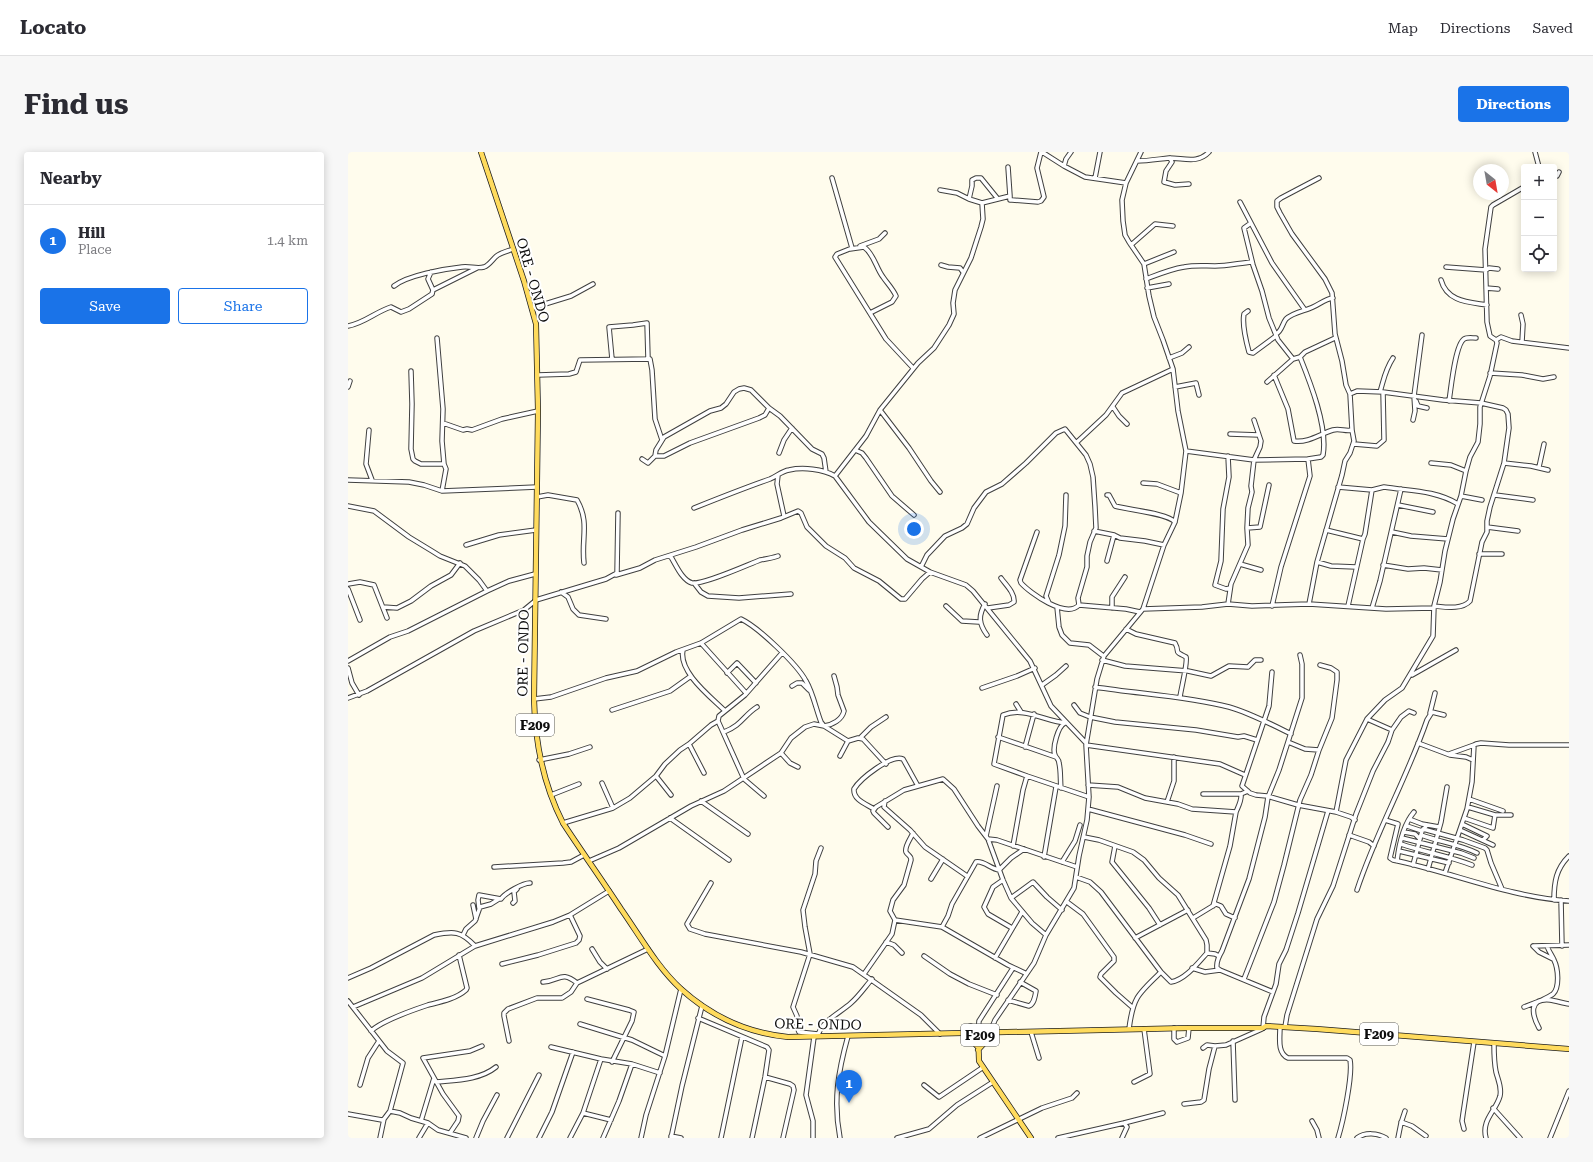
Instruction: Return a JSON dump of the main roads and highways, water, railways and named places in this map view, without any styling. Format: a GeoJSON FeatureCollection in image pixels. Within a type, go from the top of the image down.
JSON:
{"type":"FeatureCollection","features":[{"type":"Feature","properties":{"kind":"main road","name":"ORE - ONDO"},"geometry":{"type":"LineString","coordinates":[[481,152],[532,308],[536,329],[538,411],[535,574],[535,734],[539,760],[550,795],[563,823],[648,949],[681,989],[702,1006],[732,1023],[761,1034],[788,1037],[941,1034]]}},
{"type":"Feature","properties":{"kind":"main road","name":"F209"},"geometry":{"type":"LineString","coordinates":[[941,1034],[992,1034],[1174,1028],[1282,1027],[1569,1049]]}},
{"type":"Feature","properties":{"kind":"main road","name":"F209"},"geometry":{"type":"LineString","coordinates":[[941,1034],[974,1034]]}},
{"type":"Feature","properties":{"kind":"main road"},"geometry":{"type":"LineString","coordinates":[[974,1034],[978,1048]]}},
{"type":"Feature","properties":{"kind":"main road"},"geometry":{"type":"LineString","coordinates":[[974,1034],[978,1048],[978,1061],[1031,1138]]}},
{"type":"Feature","properties":{"kind":"main road"},"geometry":{"type":"LineString","coordinates":[[978,1048],[992,1034]]}},
{"type":"Feature","properties":{"kind":"place","name":"Hill"},"geometry":{"type":"Point","coordinates":[849,1103]}}]}
